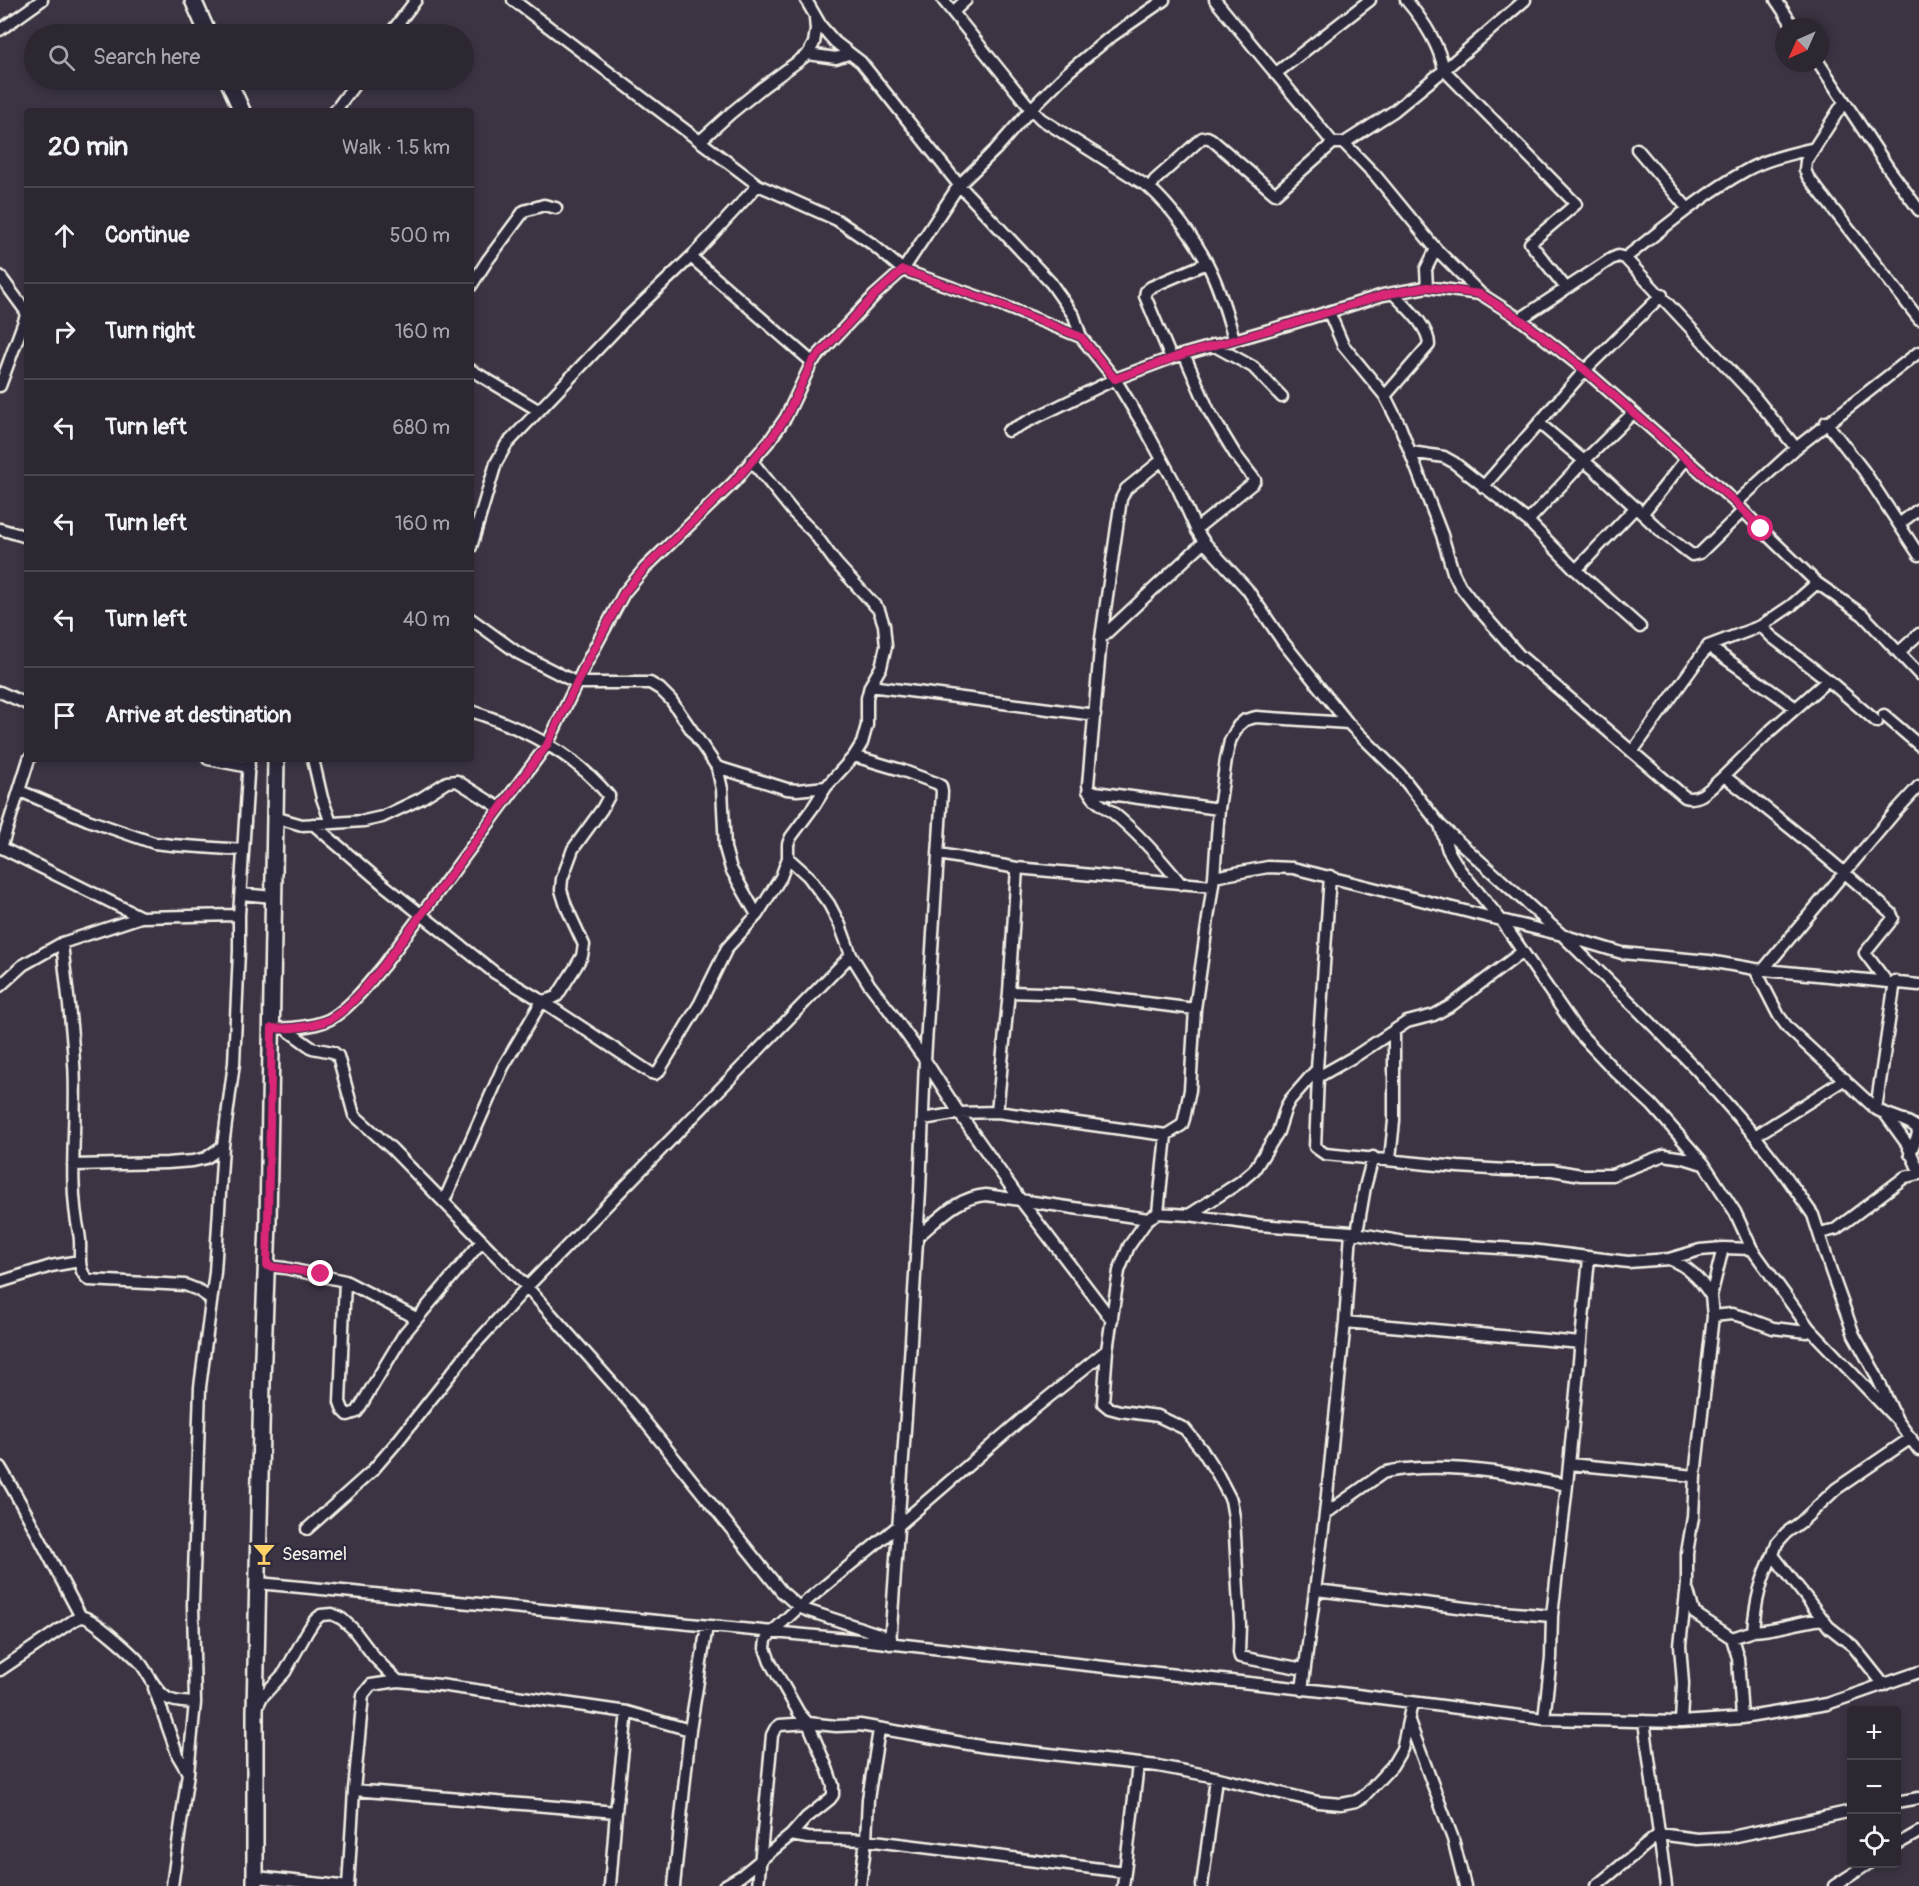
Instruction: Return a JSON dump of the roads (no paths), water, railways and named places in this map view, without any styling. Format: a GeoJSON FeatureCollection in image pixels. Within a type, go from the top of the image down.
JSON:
{"type":"FeatureCollection","features":[{"type":"Feature","properties":{"kind":"street"},"geometry":{"type":"LineString","coordinates":[[0,30],[42,0]]}},
{"type":"Feature","properties":{"kind":"street"},"geometry":{"type":"LineString","coordinates":[[193,0],[203,24]]}},
{"type":"Feature","properties":{"kind":"street"},"geometry":{"type":"LineString","coordinates":[[398,24],[416,0]]}},
{"type":"Feature","properties":{"kind":"street"},"geometry":{"type":"LineString","coordinates":[[513,0],[758,185],[837,220],[872,244],[903,270],[996,303],[1081,337]]}},
{"type":"Feature","properties":{"kind":"street"},"geometry":{"type":"LineString","coordinates":[[806,0],[821,26],[848,54]]}},
{"type":"Feature","properties":{"kind":"street"},"geometry":{"type":"LineString","coordinates":[[943,0],[1041,119],[1150,188],[1164,201],[1207,263],[1234,339]]}},
{"type":"Feature","properties":{"kind":"street"},"geometry":{"type":"LineString","coordinates":[[953,12],[966,0]]}},
{"type":"Feature","properties":{"kind":"street"},"geometry":{"type":"LineString","coordinates":[[279,1029],[334,1018],[384,965],[547,745],[624,593],[653,561],[734,482],[770,440],[786,417],[812,362],[875,295],[903,270],[959,185],[996,149],[1031,109],[1077,65],[1109,38],[1164,0]]}},
{"type":"Feature","properties":{"kind":"street"},"geometry":{"type":"LineString","coordinates":[[1215,0],[1275,74],[1338,143],[1376,176],[1436,249],[1480,294],[1520,319],[1585,370],[1739,507],[1817,583],[1863,615],[1919,674]]}},
{"type":"Feature","properties":{"kind":"street"},"geometry":{"type":"LineString","coordinates":[[1275,74],[1370,0]]}},
{"type":"Feature","properties":{"kind":"street"},"geometry":{"type":"LineString","coordinates":[[1406,0],[1421,17],[1442,58],[1444,70],[1576,204],[1530,243],[1566,288]]}},
{"type":"Feature","properties":{"kind":"street"},"geometry":{"type":"LineString","coordinates":[[1150,188],[1155,180],[1207,136],[1275,194],[1338,143],[1394,111],[1525,0]]}},
{"type":"Feature","properties":{"kind":"street"},"geometry":{"type":"LineString","coordinates":[[1776,0],[1788,18]]}},
{"type":"Feature","properties":{"kind":"street"},"geometry":{"type":"LineString","coordinates":[[700,141],[731,112],[808,54],[814,43],[814,12]]}},
{"type":"Feature","properties":{"kind":"street"},"geometry":{"type":"LineString","coordinates":[[808,54],[836,58],[848,54],[854,55],[959,185],[1051,283],[1074,316],[1081,337],[1115,379],[1146,430],[1204,542],[1247,590],[1283,642],[1347,723],[1399,773],[1440,825],[1562,934],[1697,1070],[1755,1136],[1813,1215],[1854,1335],[1897,1420]]}},
{"type":"Feature","properties":{"kind":"street"},"geometry":{"type":"LineString","coordinates":[[1825,72],[1919,210]]}},
{"type":"Feature","properties":{"kind":"street"},"geometry":{"type":"LineString","coordinates":[[233,90],[241,108]]}},
{"type":"Feature","properties":{"kind":"street"},"geometry":{"type":"LineString","coordinates":[[337,108],[351,90]]}},
{"type":"Feature","properties":{"kind":"street"},"geometry":{"type":"LineString","coordinates":[[1844,102],[1806,161],[1805,170],[1808,177],[1919,319]]}},
{"type":"Feature","properties":{"kind":"street"},"geometry":{"type":"LineString","coordinates":[[1625,258],[1688,209],[1745,171],[1770,160],[1815,148]]}},
{"type":"Feature","properties":{"kind":"street"},"geometry":{"type":"LineString","coordinates":[[1637,149],[1688,209]]}},
{"type":"Feature","properties":{"kind":"street"},"geometry":{"type":"LineString","coordinates":[[474,537],[496,463],[507,445],[538,410],[627,318],[691,257],[758,185]]}},
{"type":"Feature","properties":{"kind":"street"},"geometry":{"type":"LineString","coordinates":[[474,281],[524,211],[544,205],[556,208]]}},
{"type":"Feature","properties":{"kind":"street"},"geometry":{"type":"LineString","coordinates":[[1427,287],[1426,269],[1436,249]]}},
{"type":"Feature","properties":{"kind":"street"},"geometry":{"type":"LineString","coordinates":[[691,257],[812,362]]}},
{"type":"Feature","properties":{"kind":"street"},"geometry":{"type":"LineString","coordinates":[[1520,319],[1615,257],[1625,258],[1754,396],[1796,448]]}},
{"type":"Feature","properties":{"kind":"street"},"geometry":{"type":"LineString","coordinates":[[1171,358],[1145,296],[1146,291],[1207,263]]}},
{"type":"Feature","properties":{"kind":"street"},"geometry":{"type":"LineString","coordinates":[[0,276],[24,309]]}},
{"type":"Feature","properties":{"kind":"street"},"geometry":{"type":"LineString","coordinates":[[1008,431],[1115,379],[1213,345],[1393,293],[1427,287],[1480,294]]}},
{"type":"Feature","properties":{"kind":"street"},"geometry":{"type":"LineString","coordinates":[[1385,396],[1429,345],[1426,330],[1393,293]]}},
{"type":"Feature","properties":{"kind":"street"},"geometry":{"type":"LineString","coordinates":[[1483,488],[1585,370],[1662,295]]}},
{"type":"Feature","properties":{"kind":"street"},"geometry":{"type":"LineString","coordinates":[[1329,312],[1343,345],[1385,396],[1411,452],[1442,535],[1453,572],[1467,595],[1519,655],[1685,797],[1698,799],[1828,680]]}},
{"type":"Feature","properties":{"kind":"street"},"geometry":{"type":"LineString","coordinates":[[0,386],[24,321]]}},
{"type":"Feature","properties":{"kind":"street"},"geometry":{"type":"LineString","coordinates":[[1213,345],[1253,367],[1282,397]]}},
{"type":"Feature","properties":{"kind":"street"},"geometry":{"type":"LineString","coordinates":[[1540,424],[1640,510],[1664,534],[1689,553],[1697,555],[1796,448],[1826,422],[1919,352]]}},
{"type":"Feature","properties":{"kind":"street"},"geometry":{"type":"LineString","coordinates":[[1184,354],[1209,411],[1235,454],[1255,480],[1196,529]]}},
{"type":"Feature","properties":{"kind":"street"},"geometry":{"type":"LineString","coordinates":[[474,372],[538,410]]}},
{"type":"Feature","properties":{"kind":"street"},"geometry":{"type":"LineString","coordinates":[[1528,521],[1633,413]]}},
{"type":"Feature","properties":{"kind":"street"},"geometry":{"type":"LineString","coordinates":[[1826,422],[1864,471],[1919,555]]}},
{"type":"Feature","properties":{"kind":"street"},"geometry":{"type":"LineString","coordinates":[[1411,452],[1448,459],[1528,521],[1576,570],[1640,627]]}},
{"type":"Feature","properties":{"kind":"street"},"geometry":{"type":"LineString","coordinates":[[1576,570],[1640,510],[1686,459]]}},
{"type":"Feature","properties":{"kind":"street"},"geometry":{"type":"LineString","coordinates":[[313,824],[420,914],[495,973],[651,1073],[655,1074],[659,1071],[700,1003],[728,948],[757,915],[781,877],[788,858],[788,844],[791,837],[826,787],[854,756],[862,743],[867,725],[867,698],[870,686],[881,667],[886,646],[884,625],[879,610],[836,563],[814,533],[794,513],[751,460]]}},
{"type":"Feature","properties":{"kind":"street"},"geometry":{"type":"LineString","coordinates":[[1162,460],[1126,489],[1121,499],[1101,638],[1088,791],[1091,797],[1150,846],[1181,884]]}},
{"type":"Feature","properties":{"kind":"street"},"geometry":{"type":"LineString","coordinates":[[1899,524],[1919,509]]}},
{"type":"Feature","properties":{"kind":"street"},"geometry":{"type":"LineString","coordinates":[[0,529],[24,536]]}},
{"type":"Feature","properties":{"kind":"street"},"geometry":{"type":"LineString","coordinates":[[1101,638],[1204,542]]}},
{"type":"Feature","properties":{"kind":"street"},"geometry":{"type":"LineString","coordinates":[[1632,752],[1708,646],[1761,626],[1792,605],[1817,583]]}},
{"type":"Feature","properties":{"kind":"street"},"geometry":{"type":"LineString","coordinates":[[474,621],[518,653],[577,683],[650,682],[671,700],[717,767],[722,789],[723,829],[728,858],[731,869],[757,915]]}},
{"type":"Feature","properties":{"kind":"street"},"geometry":{"type":"LineString","coordinates":[[1761,626],[1828,680],[1919,745]]}},
{"type":"Feature","properties":{"kind":"street"},"geometry":{"type":"LineString","coordinates":[[1899,652],[1919,634]]}},
{"type":"Feature","properties":{"kind":"street"},"geometry":{"type":"LineString","coordinates":[[1708,646],[1796,708]]}},
{"type":"Feature","properties":{"kind":"street"},"geometry":{"type":"LineString","coordinates":[[870,686],[1095,715]]}},
{"type":"Feature","properties":{"kind":"street"},"geometry":{"type":"LineString","coordinates":[[0,692],[24,703]]}},
{"type":"Feature","properties":{"kind":"street"},"geometry":{"type":"LineString","coordinates":[[444,1201],[503,1067],[542,1001],[557,996],[582,956],[584,945],[566,906],[561,890],[562,879],[573,849],[609,796],[593,779],[547,745],[513,727],[474,712]]}},
{"type":"Feature","properties":{"kind":"street"},"geometry":{"type":"LineString","coordinates":[[923,1119],[959,1113],[997,1112],[1166,1135],[1178,1129],[1184,1119],[1190,1090],[1195,1009],[1213,882],[1219,809],[1230,741],[1238,726],[1245,720],[1256,717],[1347,723]]}},
{"type":"Feature","properties":{"kind":"street"},"geometry":{"type":"LineString","coordinates":[[854,756],[901,770],[941,786],[917,1237],[891,1641]]}},
{"type":"Feature","properties":{"kind":"street"},"geometry":{"type":"LineString","coordinates":[[28,762],[1,847],[141,918]]}},
{"type":"Feature","properties":{"kind":"street"},"geometry":{"type":"LineString","coordinates":[[276,762],[273,897],[279,1029],[262,1382],[255,1712],[255,1881],[341,1886]]}},
{"type":"Feature","properties":{"kind":"street"},"geometry":{"type":"LineString","coordinates":[[314,762],[322,798],[331,823]]}},
{"type":"Feature","properties":{"kind":"street"},"geometry":{"type":"LineString","coordinates":[[172,1886],[195,1703],[194,1604],[200,1387],[215,1272],[224,1146],[234,1063],[239,915],[249,763]]}},
{"type":"Feature","properties":{"kind":"street"},"geometry":{"type":"LineString","coordinates":[[717,767],[787,789],[826,787]]}},
{"type":"Feature","properties":{"kind":"street"},"geometry":{"type":"LineString","coordinates":[[1724,776],[1782,820],[1891,913],[1893,918],[1865,953],[1890,981],[1881,1112]]}},
{"type":"Feature","properties":{"kind":"street"},"geometry":{"type":"LineString","coordinates":[[274,817],[302,825],[364,821],[382,816],[420,799],[452,781],[457,781],[500,808]]}},
{"type":"Feature","properties":{"kind":"street"},"geometry":{"type":"LineString","coordinates":[[1759,969],[1846,873],[1919,786]]}},
{"type":"Feature","properties":{"kind":"street"},"geometry":{"type":"LineString","coordinates":[[20,791],[88,820],[154,843],[243,850]]}},
{"type":"Feature","properties":{"kind":"street"},"geometry":{"type":"LineString","coordinates":[[1088,791],[1219,809]]}},
{"type":"Feature","properties":{"kind":"street"},"geometry":{"type":"LineString","coordinates":[[1440,825],[1448,850],[1460,870],[1501,920],[1578,1032],[1616,1072],[1642,1095],[1704,1164],[1736,1212],[1752,1249],[1809,1328],[1897,1420],[1919,1450]]}},
{"type":"Feature","properties":{"kind":"street"},"geometry":{"type":"LineString","coordinates":[[939,854],[1017,868],[1181,884],[1213,882],[1268,867],[1293,868],[1562,934],[1622,952],[1919,985]]}},
{"type":"Feature","properties":{"kind":"street"},"geometry":{"type":"LineString","coordinates":[[788,858],[808,876],[829,904],[851,955],[869,984],[925,1060],[1019,1198],[1112,1320]]}},
{"type":"Feature","properties":{"kind":"street"},"geometry":{"type":"LineString","coordinates":[[997,1112],[1009,992],[1017,868]]}},
{"type":"Feature","properties":{"kind":"street"},"geometry":{"type":"LineString","coordinates":[[1330,876],[1315,1146],[1325,1154],[1458,1167],[1552,1170],[1612,1175],[1664,1155],[1704,1164]]}},
{"type":"Feature","properties":{"kind":"street"},"geometry":{"type":"LineString","coordinates":[[241,894],[273,897]]}},
{"type":"Feature","properties":{"kind":"street"},"geometry":{"type":"LineString","coordinates":[[0,986],[23,965],[62,943],[141,918],[239,915]]}},
{"type":"Feature","properties":{"kind":"street"},"geometry":{"type":"LineString","coordinates":[[62,943],[75,1064],[74,1210],[80,1237],[81,1271],[89,1280],[180,1284],[198,1290],[211,1299]]}},
{"type":"Feature","properties":{"kind":"street"},"geometry":{"type":"LineString","coordinates":[[1189,1215],[1240,1182],[1254,1170],[1278,1132],[1290,1100],[1318,1073],[1357,1055],[1407,1022],[1434,1015],[1452,1005],[1522,952]]}},
{"type":"Feature","properties":{"kind":"street"},"geometry":{"type":"LineString","coordinates":[[307,1529],[380,1463],[470,1351],[527,1287],[851,955]]}},
{"type":"Feature","properties":{"kind":"street"},"geometry":{"type":"LineString","coordinates":[[1759,969],[1782,1022],[1881,1112],[1906,1144],[1919,1172],[1905,1177],[1836,1229],[1820,1233]]}},
{"type":"Feature","properties":{"kind":"street"},"geometry":{"type":"LineString","coordinates":[[1009,992],[1074,994],[1195,1009]]}},
{"type":"Feature","properties":{"kind":"street"},"geometry":{"type":"LineString","coordinates":[[279,1029],[312,1048],[333,1052],[338,1056],[354,1115],[392,1148],[527,1287],[630,1403],[781,1591],[799,1607],[891,1641]]}},
{"type":"Feature","properties":{"kind":"street"},"geometry":{"type":"LineString","coordinates":[[1390,1159],[1394,1113],[1394,1031]]}},
{"type":"Feature","properties":{"kind":"street"},"geometry":{"type":"LineString","coordinates":[[1755,1136],[1845,1079]]}},
{"type":"Feature","properties":{"kind":"street"},"geometry":{"type":"LineString","coordinates":[[1881,1112],[1909,1122],[1917,1128],[1918,1134],[1911,1154]]}},
{"type":"Feature","properties":{"kind":"street"},"geometry":{"type":"LineString","coordinates":[[1166,1135],[1153,1216],[1129,1246],[1119,1271],[1107,1350],[1103,1402],[1108,1408],[1158,1416],[1185,1430],[1202,1450],[1231,1500],[1237,1558],[1240,1657],[1304,1670]]}},
{"type":"Feature","properties":{"kind":"street"},"geometry":{"type":"LineString","coordinates":[[73,1165],[193,1161],[206,1158],[224,1146]]}},
{"type":"Feature","properties":{"kind":"street"},"geometry":{"type":"LineString","coordinates":[[1302,1690],[1325,1514],[1354,1233],[1373,1157]]}},
{"type":"Feature","properties":{"kind":"street"},"geometry":{"type":"LineString","coordinates":[[917,1237],[957,1203],[986,1195],[1153,1216],[1189,1215],[1354,1233],[1404,1242],[1531,1250],[1628,1262],[1669,1259],[1700,1250],[1752,1249]]}},
{"type":"Feature","properties":{"kind":"street"},"geometry":{"type":"LineString","coordinates":[[345,1281],[340,1402],[348,1415],[357,1412],[391,1354],[416,1318],[482,1241]]}},
{"type":"Feature","properties":{"kind":"street"},"geometry":{"type":"LineString","coordinates":[[1681,1722],[1683,1683],[1680,1645],[1687,1584],[1687,1553],[1694,1517],[1695,1476],[1713,1316],[1711,1296],[1723,1248]]}},
{"type":"Feature","properties":{"kind":"street"},"geometry":{"type":"LineString","coordinates":[[1544,1719],[1551,1658],[1552,1616],[1589,1258]]}},
{"type":"Feature","properties":{"kind":"street"},"geometry":{"type":"LineString","coordinates":[[1669,1259],[1682,1264],[1691,1271],[1711,1296]]}},
{"type":"Feature","properties":{"kind":"street"},"geometry":{"type":"LineString","coordinates":[[0,1282],[51,1266],[79,1261]]}},
{"type":"Feature","properties":{"kind":"street"},"geometry":{"type":"LineString","coordinates":[[267,1266],[294,1269],[345,1281],[416,1318]]}},
{"type":"Feature","properties":{"kind":"street"},"geometry":{"type":"LineString","coordinates":[[1713,1316],[1732,1314],[1785,1330],[1807,1332],[1809,1328]]}},
{"type":"Feature","properties":{"kind":"street"},"geometry":{"type":"LineString","coordinates":[[1345,1322],[1581,1343]]}},
{"type":"Feature","properties":{"kind":"street"},"geometry":{"type":"LineString","coordinates":[[724,1886],[741,1876],[791,1835],[806,1818],[822,1807],[833,1795],[833,1785],[808,1723],[799,1713],[770,1662],[765,1648],[766,1640],[771,1633],[1007,1431],[1107,1350]]}},
{"type":"Feature","properties":{"kind":"street"},"geometry":{"type":"LineString","coordinates":[[1753,1631],[1756,1597],[1777,1543],[1836,1489],[1911,1438]]}},
{"type":"Feature","properties":{"kind":"street"},"geometry":{"type":"LineString","coordinates":[[1569,1464],[1695,1476]]}},
{"type":"Feature","properties":{"kind":"street"},"geometry":{"type":"LineString","coordinates":[[0,1467],[81,1617]]}},
{"type":"Feature","properties":{"kind":"street"},"geometry":{"type":"LineString","coordinates":[[1325,1514],[1383,1473],[1392,1470],[1436,1468],[1487,1470],[1567,1485]]}},
{"type":"Feature","properties":{"kind":"street"},"geometry":{"type":"LineString","coordinates":[[1773,1555],[1829,1628],[1853,1646],[1884,1685]]}},
{"type":"Feature","properties":{"kind":"street"},"geometry":{"type":"LineString","coordinates":[[258,1583],[771,1633],[891,1641],[1544,1719],[1681,1722],[1742,1718],[1827,1704],[1919,1672]]}},
{"type":"Feature","properties":{"kind":"street"},"geometry":{"type":"LineString","coordinates":[[1687,1584],[1694,1613],[1732,1638],[1739,1667],[1742,1718]]}},
{"type":"Feature","properties":{"kind":"street"},"geometry":{"type":"LineString","coordinates":[[1316,1590],[1480,1610],[1552,1616]]}},
{"type":"Feature","properties":{"kind":"street"},"geometry":{"type":"LineString","coordinates":[[255,1712],[262,1697],[285,1672],[307,1632],[321,1615],[332,1614],[342,1619],[398,1681]]}},
{"type":"Feature","properties":{"kind":"street"},"geometry":{"type":"LineString","coordinates":[[0,1670],[74,1620],[81,1617],[89,1619],[141,1664],[153,1685],[176,1750],[188,1773]]}},
{"type":"Feature","properties":{"kind":"street"},"geometry":{"type":"LineString","coordinates":[[1732,1638],[1753,1631],[1781,1628],[1822,1619]]}},
{"type":"Feature","properties":{"kind":"street"},"geometry":{"type":"LineString","coordinates":[[674,1886],[690,1730],[707,1626]]}},
{"type":"Feature","properties":{"kind":"street"},"geometry":{"type":"LineString","coordinates":[[348,1886],[363,1695],[371,1685],[398,1681],[440,1685],[627,1712],[690,1730]]}},
{"type":"Feature","properties":{"kind":"street"},"geometry":{"type":"LineString","coordinates":[[153,1685],[171,1700],[195,1703]]}},
{"type":"Feature","properties":{"kind":"street"},"geometry":{"type":"LineString","coordinates":[[758,1886],[772,1735],[780,1725],[808,1723],[836,1726],[860,1725],[986,1747],[1158,1766],[1318,1802],[1341,1804],[1356,1801],[1376,1785],[1392,1766],[1402,1749],[1412,1703]]}},
{"type":"Feature","properties":{"kind":"street"},"geometry":{"type":"LineString","coordinates":[[610,1886],[627,1712]]}},
{"type":"Feature","properties":{"kind":"street"},"geometry":{"type":"LineString","coordinates":[[1409,1721],[1453,1839],[1466,1885]]}},
{"type":"Feature","properties":{"kind":"street"},"geometry":{"type":"LineString","coordinates":[[1644,1721],[1666,1886]]}},
{"type":"Feature","properties":{"kind":"street"},"geometry":{"type":"LineString","coordinates":[[860,1886],[868,1799],[879,1730]]}},
{"type":"Feature","properties":{"kind":"street"},"geometry":{"type":"LineString","coordinates":[[1123,1886],[1138,1765]]}},
{"type":"Feature","properties":{"kind":"street"},"geometry":{"type":"LineString","coordinates":[[1202,1886],[1216,1778]]}},
{"type":"Feature","properties":{"kind":"street"},"geometry":{"type":"LineString","coordinates":[[354,1790],[616,1812]]}},
{"type":"Feature","properties":{"kind":"street"},"geometry":{"type":"LineString","coordinates":[[1901,1801],[1919,1798]]}},
{"type":"Feature","properties":{"kind":"street"},"geometry":{"type":"LineString","coordinates":[[1596,1886],[1659,1834],[1697,1839],[1732,1837],[1847,1811]]}},
{"type":"Feature","properties":{"kind":"street"},"geometry":{"type":"LineString","coordinates":[[1901,1842],[1919,1832]]}},
{"type":"Feature","properties":{"kind":"street"},"geometry":{"type":"LineString","coordinates":[[791,1835],[808,1838],[866,1840],[1125,1872]]}},
{"type":"Feature","properties":{"kind":"street"},"geometry":{"type":"LineString","coordinates":[[1834,1886],[1861,1868]]}},
{"type":"Feature","properties":{"kind":"place","name":"Sesamel"},"geometry":{"type":"Point","coordinates":[264,1554]}}]}
